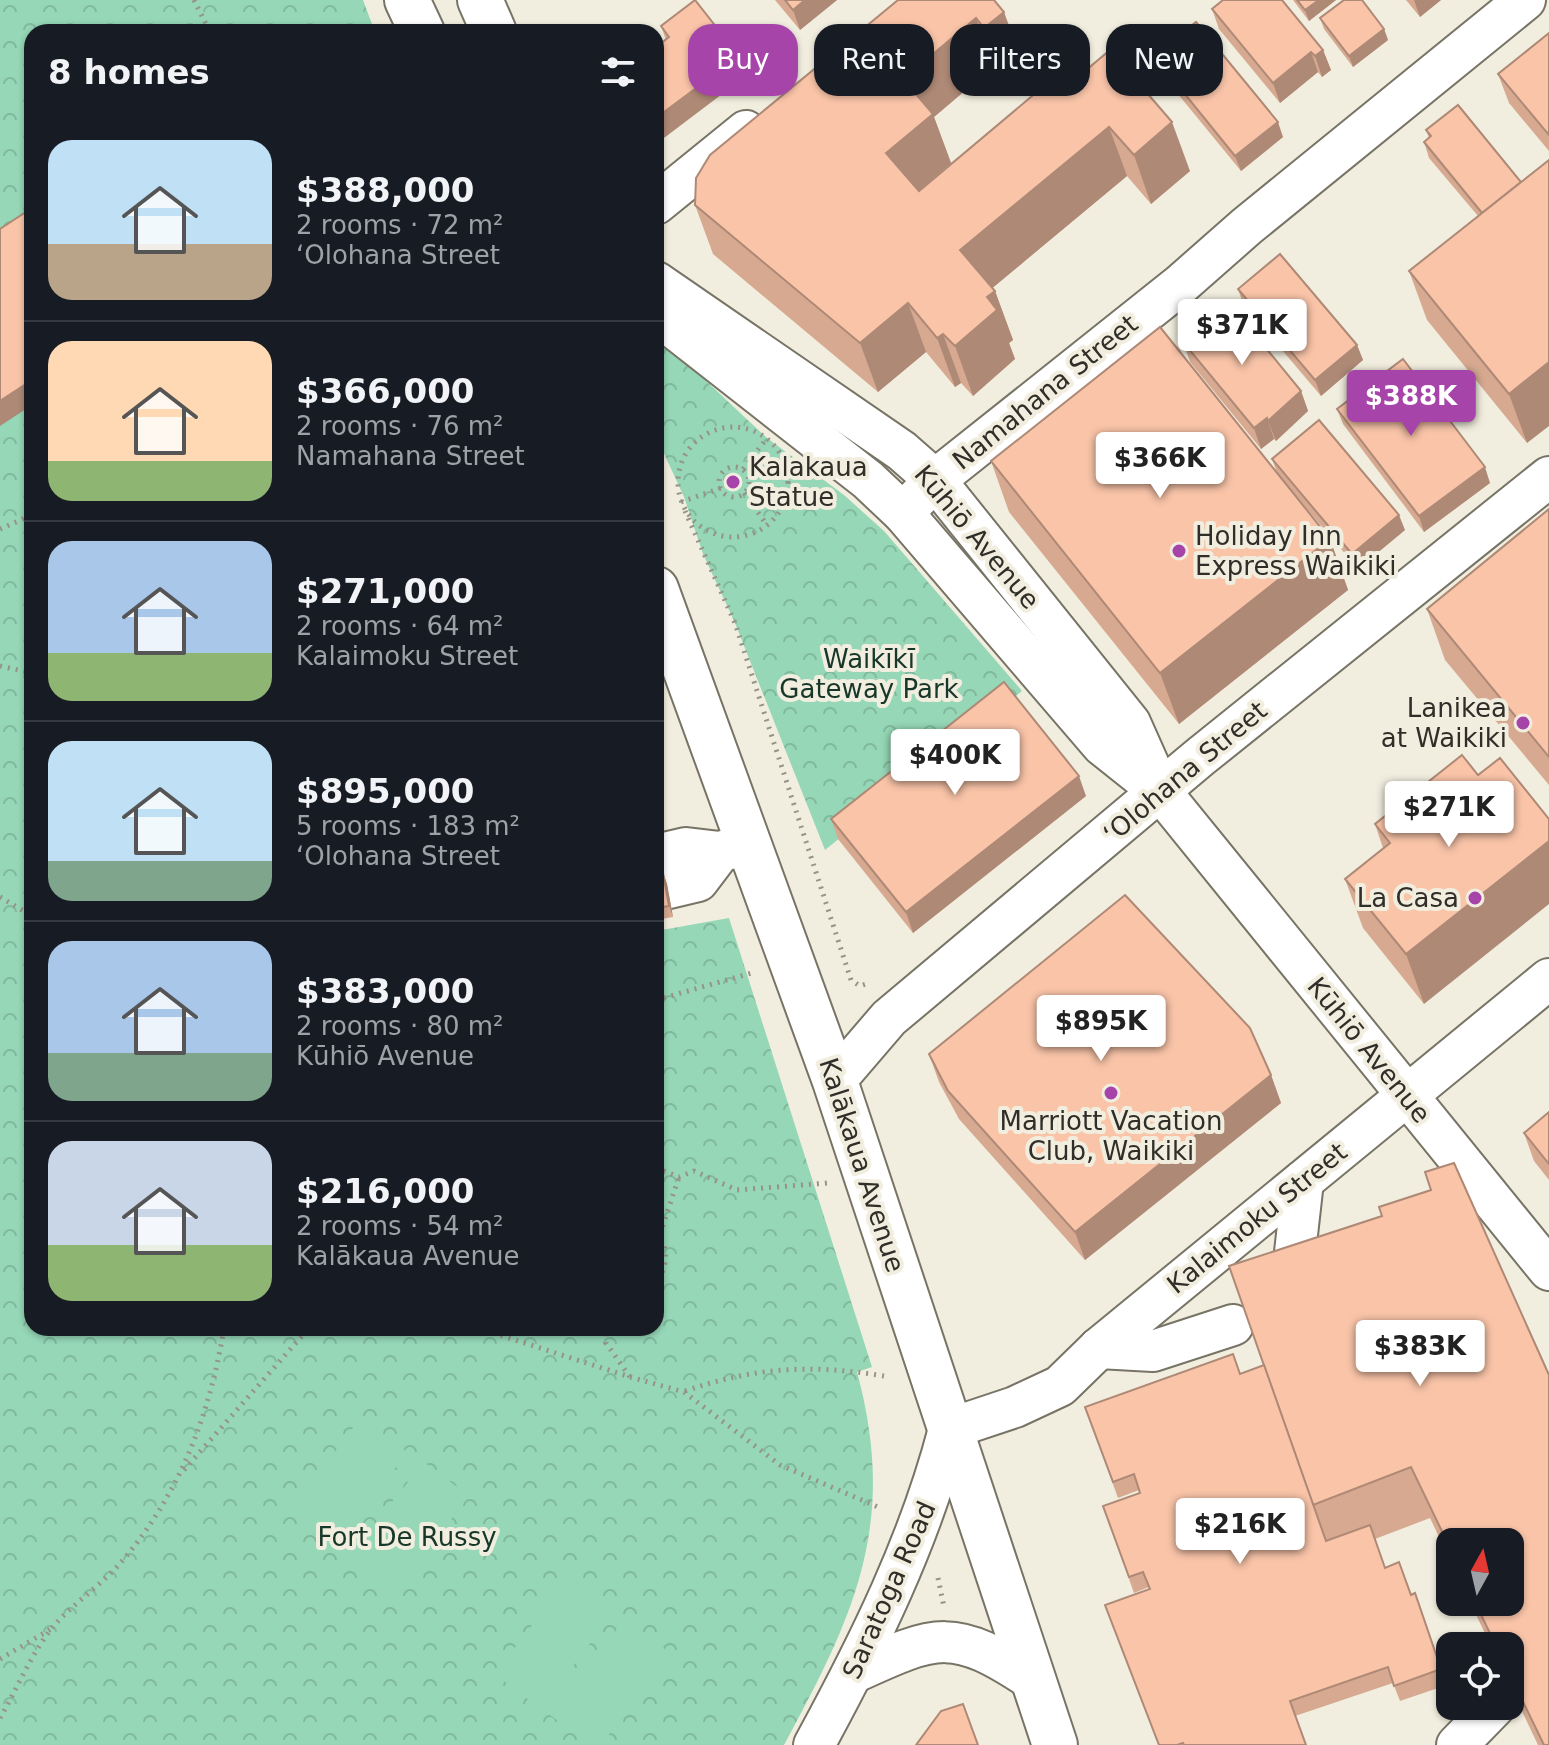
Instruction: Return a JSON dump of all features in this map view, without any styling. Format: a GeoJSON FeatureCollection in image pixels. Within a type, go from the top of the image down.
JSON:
{"type":"FeatureCollection","features":[{"type":"Feature","properties":{"kind":"main road"},"geometry":{"type":"LineString","coordinates":[[407,0],[418,24]]}},
{"type":"Feature","properties":{"kind":"main road"},"geometry":{"type":"LineString","coordinates":[[480,0],[490,24]]}},
{"type":"Feature","properties":{"kind":"main road","name":"Kalākaua Avenue"},"geometry":{"type":"LineString","coordinates":[[664,633],[734,847],[835,1081],[1055,1745]]}},
{"type":"Feature","properties":{"kind":"street","name":"Namahana Street"},"geometry":{"type":"LineString","coordinates":[[903,513],[935,480],[1180,285],[1247,226],[1525,0]]}},
{"type":"Feature","properties":{"kind":"street"},"geometry":{"type":"LineString","coordinates":[[664,198],[776,107]]}},
{"type":"Feature","properties":{"kind":"street","name":"Kūhiō Avenue"},"geometry":{"type":"LineString","coordinates":[[664,287],[902,451],[935,480],[1130,723],[1161,792]]}},
{"type":"Feature","properties":{"kind":"street","name":"Kūhiō Avenue"},"geometry":{"type":"LineString","coordinates":[[664,320],[868,480],[903,513],[1102,745],[1161,792],[1549,1270]]}},
{"type":"Feature","properties":{"kind":"street","name":"ʻOlohana Street"},"geometry":{"type":"LineString","coordinates":[[835,1081],[889,1018],[1549,477]]}},
{"type":"Feature","properties":{"kind":"street"},"geometry":{"type":"LineString","coordinates":[[664,853],[686,848],[734,847]]}},
{"type":"Feature","properties":{"kind":"street"},"geometry":{"type":"LineString","coordinates":[[664,889],[698,881],[734,847]]}},
{"type":"Feature","properties":{"kind":"street","name":"Kalaimoku Street"},"geometry":{"type":"LineString","coordinates":[[949,1429],[1015,1407],[1060,1386],[1099,1348],[1549,979]]}},
{"type":"Feature","properties":{"kind":"street"},"geometry":{"type":"LineString","coordinates":[[1287,1290],[1303,1181]]}},
{"type":"Feature","properties":{"kind":"street"},"geometry":{"type":"LineString","coordinates":[[1099,1348],[1153,1351],[1233,1325]]}},
{"type":"Feature","properties":{"kind":"street","name":"Saratoga Road"},"geometry":{"type":"LineString","coordinates":[[814,1745],[853,1673],[931,1497],[949,1429]]}},
{"type":"Feature","properties":{"kind":"street"},"geometry":{"type":"LineString","coordinates":[[853,1673],[910,1647],[953,1641],[989,1651],[1034,1681]]}},
{"type":"Feature","properties":{"kind":"street"},"geometry":{"type":"LineString","coordinates":[[1457,1745],[1482,1720]]}},
{"type":"Feature","properties":{"kind":"path"},"geometry":{"type":"LineString","coordinates":[[194,0],[206,24]]}},
{"type":"Feature","properties":{"kind":"path"},"geometry":{"type":"LineString","coordinates":[[685,511],[696,524],[729,537],[746,536],[767,525],[784,502],[788,485],[786,467],[767,438],[738,428],[709,433],[696,441],[680,466],[677,481],[681,502],[685,511],[735,623],[851,980],[860,986],[873,980]]}},
{"type":"Feature","properties":{"kind":"path"},"geometry":{"type":"LineString","coordinates":[[743,469],[767,438]]}},
{"type":"Feature","properties":{"kind":"path"},"geometry":{"type":"LineString","coordinates":[[731,466],[743,469],[750,479],[744,493],[730,496],[721,488],[718,481],[722,472],[731,466]]}},
{"type":"Feature","properties":{"kind":"path"},"geometry":{"type":"LineString","coordinates":[[681,502],[721,488]]}},
{"type":"Feature","properties":{"kind":"path"},"geometry":{"type":"LineString","coordinates":[[744,493],[767,525]]}},
{"type":"Feature","properties":{"kind":"path"},"geometry":{"type":"LineString","coordinates":[[0,529],[24,518]]}},
{"type":"Feature","properties":{"kind":"path"},"geometry":{"type":"LineString","coordinates":[[0,666],[24,671]]}},
{"type":"Feature","properties":{"kind":"path"},"geometry":{"type":"LineString","coordinates":[[0,897],[24,911]]}},
{"type":"Feature","properties":{"kind":"path"},"geometry":{"type":"LineString","coordinates":[[664,998],[756,972]]}},
{"type":"Feature","properties":{"kind":"path"},"geometry":{"type":"LineString","coordinates":[[664,1171],[679,1177],[694,1171],[726,1187],[754,1191],[828,1183]]}},
{"type":"Feature","properties":{"kind":"path"},"geometry":{"type":"LineString","coordinates":[[664,1218],[679,1177]]}},
{"type":"Feature","properties":{"kind":"path"},"geometry":{"type":"LineString","coordinates":[[0,1659],[52,1629],[122,1560],[154,1519],[180,1474],[201,1426],[216,1376],[223,1336]]}},
{"type":"Feature","properties":{"kind":"path"},"geometry":{"type":"LineString","coordinates":[[180,1474],[302,1336]]}},
{"type":"Feature","properties":{"kind":"path"},"geometry":{"type":"LineString","coordinates":[[503,1336],[684,1392],[722,1417],[780,1465],[878,1507]]}},
{"type":"Feature","properties":{"kind":"path"},"geometry":{"type":"LineString","coordinates":[[606,1336],[606,1343],[630,1377]]}},
{"type":"Feature","properties":{"kind":"path"},"geometry":{"type":"LineString","coordinates":[[684,1392],[751,1371],[813,1366],[884,1376]]}},
{"type":"Feature","properties":{"kind":"path"},"geometry":{"type":"LineString","coordinates":[[936,1568],[945,1612]]}},
{"type":"Feature","properties":{"kind":"path"},"geometry":{"type":"LineString","coordinates":[[0,1718],[52,1629]]}},
{"type":"Feature","properties":{"kind":"green space","name":"Fort De Russy"},"geometry":{"type":"Polygon","coordinates":[[[0,0],[363,0],[372,24],[24,24],[24,1336],[664,1336],[664,930],[729,918],[872,1367],[857,1372],[869,1426],[873,1476],[871,1522],[862,1566],[831,1653],[784,1745],[0,1745],[0,0]]]}},
{"type":"Feature","properties":{"kind":"green space","name":"Waikīkī Gateway Park"},"geometry":{"type":"Polygon","coordinates":[[[664,341],[767,438],[844,495],[884,531],[1022,691],[825,850],[735,623],[703,554],[684,497],[664,453],[664,341]]]}},
{"type":"Feature","properties":{"kind":"green space"},"geometry":{"type":"Polygon","coordinates":[[[361,1417],[407,1452],[336,1548],[289,1514],[361,1417]]]}},
{"type":"Feature","properties":{"kind":"green space"},"geometry":{"type":"Polygon","coordinates":[[[424,1462],[469,1496],[395,1591],[349,1556],[424,1462]]]}},
{"type":"Feature","properties":{"kind":"green space"},"geometry":{"type":"Polygon","coordinates":[[[569,1576],[615,1610],[541,1709],[495,1674],[569,1576]]]}},
{"type":"Feature","properties":{"kind":"green space"},"geometry":{"type":"Polygon","coordinates":[[[625,1619],[671,1654],[601,1745],[590,1745],[550,1715],[625,1619]]]}},
{"type":"Feature","properties":{"kind":"building"},"geometry":{"type":"Polygon","coordinates":[[[695,0],[714,24],[688,24],[688,94],[664,112],[664,41],[669,37],[664,24],[695,0]]]}},
{"type":"Feature","properties":{"kind":"building"},"geometry":{"type":"Polygon","coordinates":[[[785,0],[805,0],[793,10],[785,0]]]}},
{"type":"Feature","properties":{"kind":"building"},"geometry":{"type":"Polygon","coordinates":[[[898,0],[994,0],[1004,12],[989,24],[981,24],[976,18],[969,24],[950,24],[950,40],[934,53],[934,24],[869,24],[898,0]]]}},
{"type":"Feature","properties":{"kind":"building"},"geometry":{"type":"Polygon","coordinates":[[[1223,0],[1282,0],[1323,50],[1315,56],[1311,52],[1273,83],[1212,9],[1223,0]]]}},
{"type":"Feature","properties":{"kind":"building"},"geometry":{"type":"Polygon","coordinates":[[[1297,0],[1319,0],[1305,10],[1297,0]]]}},
{"type":"Feature","properties":{"kind":"building"},"geometry":{"type":"Polygon","coordinates":[[[1344,0],[1362,0],[1384,29],[1349,56],[1320,18],[1344,0]]]}},
{"type":"Feature","properties":{"kind":"building"},"geometry":{"type":"Polygon","coordinates":[[[1549,33],[1549,135],[1498,74],[1549,33]]]}},
{"type":"Feature","properties":{"kind":"building"},"geometry":{"type":"Polygon","coordinates":[[[1106,53],[1106,96],[1150,96],[1172,122],[1134,155],[1109,127],[960,250],[995,291],[987,297],[997,310],[955,346],[943,334],[937,338],[908,303],[860,343],[695,205],[696,178],[710,155],[782,96],[798,96],[798,82],[814,69],[814,96],[918,96],[933,114],[886,153],[919,191],[1032,96],[1090,96],[1090,67],[1106,53]]]}},
{"type":"Feature","properties":{"kind":"building"},"geometry":{"type":"Polygon","coordinates":[[[1223,55],[1278,122],[1235,156],[1186,96],[1223,96],[1223,55]]]}},
{"type":"Feature","properties":{"kind":"building"},"geometry":{"type":"Polygon","coordinates":[[[1458,105],[1521,182],[1482,213],[1424,142],[1431,136],[1426,130],[1458,105]]]}},
{"type":"Feature","properties":{"kind":"building"},"geometry":{"type":"Polygon","coordinates":[[[1549,160],[1549,362],[1509,394],[1409,271],[1549,160]]]}},
{"type":"Feature","properties":{"kind":"building"},"geometry":{"type":"Polygon","coordinates":[[[24,213],[24,385],[0,401],[0,229],[24,213]]]}},
{"type":"Feature","properties":{"kind":"building"},"geometry":{"type":"Polygon","coordinates":[[[1280,254],[1357,345],[1315,380],[1238,289],[1280,254]]]}},
{"type":"Feature","properties":{"kind":"building"},"geometry":{"type":"Polygon","coordinates":[[[1230,304],[1301,391],[1268,421],[1267,418],[1254,428],[1183,342],[1230,304]]]}},
{"type":"Feature","properties":{"kind":"building","name":"Holiday Inn Express Waikiki"},"geometry":{"type":"Polygon","coordinates":[[[1160,327],[1330,539],[1160,673],[991,461],[1160,327]]]}},
{"type":"Feature","properties":{"kind":"building"},"geometry":{"type":"Polygon","coordinates":[[[1403,359],[1485,467],[1419,516],[1337,409],[1403,359]]]}},
{"type":"Feature","properties":{"kind":"building"},"geometry":{"type":"Polygon","coordinates":[[[1319,420],[1399,515],[1352,554],[1272,459],[1319,420]]]}},
{"type":"Feature","properties":{"kind":"building"},"geometry":{"type":"Polygon","coordinates":[[[1549,509],[1549,757],[1427,609],[1549,509]]]}},
{"type":"Feature","properties":{"kind":"building"},"geometry":{"type":"Polygon","coordinates":[[[1004,682],[1079,776],[906,912],[831,819],[1004,682]]]}},
{"type":"Feature","properties":{"kind":"building"},"geometry":{"type":"Polygon","coordinates":[[[1462,755],[1478,775],[1500,758],[1549,819],[1549,841],[1406,954],[1345,879],[1390,843],[1375,824],[1462,755]]]}},
{"type":"Feature","properties":{"kind":"building"},"geometry":{"type":"Polygon","coordinates":[[[664,878],[669,906],[664,907],[664,878]]]}},
{"type":"Feature","properties":{"kind":"building","name":"Marriott Vacation Club, Waikiki"},"geometry":{"type":"Polygon","coordinates":[[[1125,895],[1250,1028],[1271,1075],[1075,1232],[948,1091],[929,1054],[1125,895]]]}},
{"type":"Feature","properties":{"kind":"building"},"geometry":{"type":"Polygon","coordinates":[[[1549,1112],[1549,1164],[1524,1133],[1549,1112]]]}},
{"type":"Feature","properties":{"kind":"building"},"geometry":{"type":"Polygon","coordinates":[[[1454,1163],[1549,1375],[1549,1745],[1544,1745],[1524,1704],[1524,1632],[1489,1632],[1482,1616],[1524,1616],[1524,1528],[1440,1528],[1411,1467],[1313,1505],[1229,1266],[1382,1216],[1379,1207],[1431,1190],[1425,1172],[1454,1163]]]}},
{"type":"Feature","properties":{"kind":"building"},"geometry":{"type":"Polygon","coordinates":[[[1233,1354],[1240,1374],[1264,1365],[1326,1541],[1370,1525],[1385,1568],[1399,1562],[1411,1595],[1415,1593],[1436,1654],[1436,1671],[1394,1686],[1388,1667],[1290,1701],[1306,1745],[1159,1745],[1105,1605],[1150,1589],[1143,1572],[1129,1577],[1103,1506],[1140,1493],[1134,1474],[1113,1482],[1085,1407],[1233,1354]]]}},
{"type":"Feature","properties":{"kind":"building"},"geometry":{"type":"Polygon","coordinates":[[[963,1704],[978,1745],[916,1745],[941,1711],[963,1704]]]}},
{"type":"Feature","properties":{"kind":"place","name":"Kalakaua Statue"},"geometry":{"type":"Point","coordinates":[733,482]}},
{"type":"Feature","properties":{"kind":"place","name":"Holiday Inn Express Waikiki"},"geometry":{"type":"Point","coordinates":[1179,551]}},
{"type":"Feature","properties":{"kind":"place","name":"Lanikea at Waikiki"},"geometry":{"type":"Point","coordinates":[1523,723]}},
{"type":"Feature","properties":{"kind":"place","name":"La Casa"},"geometry":{"type":"Point","coordinates":[1475,898]}},
{"type":"Feature","properties":{"kind":"place","name":"Marriott Vacation Club, Waikiki"},"geometry":{"type":"Point","coordinates":[1111,1093]}}]}
